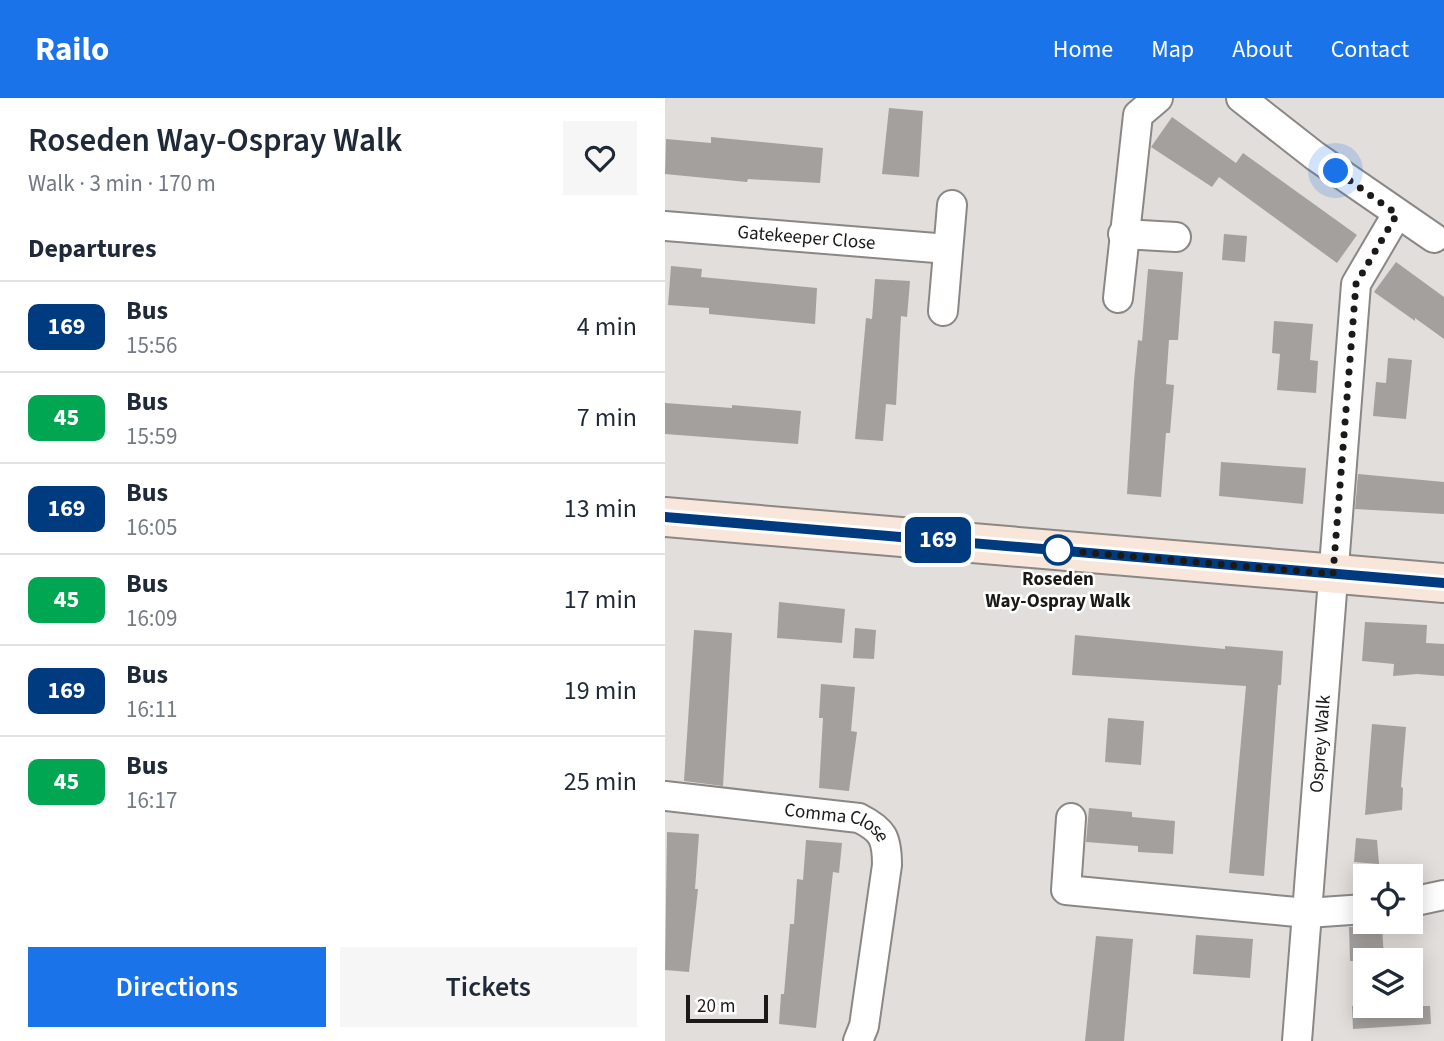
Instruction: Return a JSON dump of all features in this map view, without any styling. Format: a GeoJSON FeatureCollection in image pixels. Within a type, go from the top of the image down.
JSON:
{"type":"FeatureCollection","features":[{"type":"Feature","properties":{"kind":"street"},"geometry":{"type":"LineString","coordinates":[[1118,298],[1138,115],[1158,98]]}},
{"type":"Feature","properties":{"kind":"street"},"geometry":{"type":"LineString","coordinates":[[1241,98],[1315,156],[1434,238]]}},
{"type":"Feature","properties":{"kind":"street"},"geometry":{"type":"LineString","coordinates":[[943,312],[952,205]]}},
{"type":"Feature","properties":{"kind":"street","name":"Osprey Walk"},"geometry":{"type":"LineString","coordinates":[[1297,1041],[1356,284],[1397,214]]}},
{"type":"Feature","properties":{"kind":"street","name":"Gatekeeper Close"},"geometry":{"type":"LineString","coordinates":[[665,226],[948,249]]}},
{"type":"Feature","properties":{"kind":"street"},"geometry":{"type":"LineString","coordinates":[[1123,234],[1176,237]]}},
{"type":"Feature","properties":{"kind":"street"},"geometry":{"type":"LineString","coordinates":[[665,517],[1444,583]]}},
{"type":"Feature","properties":{"kind":"street","name":"Comma Close"},"geometry":{"type":"LineString","coordinates":[[665,796],[859,818],[876,826],[887,844],[887,865],[864,1026],[858,1041]]}},
{"type":"Feature","properties":{"kind":"street"},"geometry":{"type":"LineString","coordinates":[[1071,818],[1066,890],[1307,913],[1353,910]]}},
{"type":"Feature","properties":{"kind":"street"},"geometry":{"type":"LineString","coordinates":[[1423,899],[1444,895]]}},
{"type":"Feature","properties":{"kind":"building"},"geometry":{"type":"Polygon","coordinates":[[[889,108],[923,111],[919,177],[882,174],[889,108]]]}},
{"type":"Feature","properties":{"kind":"building"},"geometry":{"type":"Polygon","coordinates":[[[1172,117],[1236,163],[1243,153],[1357,235],[1337,263],[1219,177],[1212,187],[1151,147],[1172,117]]]}},
{"type":"Feature","properties":{"kind":"building"},"geometry":{"type":"Polygon","coordinates":[[[711,137],[823,148],[820,183],[748,179],[747,182],[665,174],[666,139],[711,143],[711,137]]]}},
{"type":"Feature","properties":{"kind":"building"},"geometry":{"type":"Polygon","coordinates":[[[1224,234],[1247,236],[1245,262],[1222,260],[1224,234]]]}},
{"type":"Feature","properties":{"kind":"building"},"geometry":{"type":"Polygon","coordinates":[[[1396,262],[1444,297],[1444,339],[1374,292],[1396,262]]]}},
{"type":"Feature","properties":{"kind":"building"},"geometry":{"type":"Polygon","coordinates":[[[671,266],[702,269],[701,277],[817,288],[815,324],[709,314],[709,308],[668,305],[671,266]]]}},
{"type":"Feature","properties":{"kind":"building"},"geometry":{"type":"Polygon","coordinates":[[[1148,269],[1183,272],[1178,340],[1169,340],[1166,384],[1174,385],[1170,433],[1166,433],[1161,497],[1127,494],[1134,381],[1138,340],[1142,341],[1148,269]]]}},
{"type":"Feature","properties":{"kind":"building"},"geometry":{"type":"Polygon","coordinates":[[[875,279],[910,281],[907,317],[901,316],[896,405],[886,404],[883,441],[855,439],[866,318],[872,319],[875,279]]]}},
{"type":"Feature","properties":{"kind":"building"},"geometry":{"type":"Polygon","coordinates":[[[1274,321],[1313,324],[1310,360],[1318,361],[1316,393],[1277,390],[1280,354],[1272,353],[1274,321]]]}},
{"type":"Feature","properties":{"kind":"building"},"geometry":{"type":"Polygon","coordinates":[[[1388,358],[1412,360],[1406,419],[1373,416],[1376,382],[1386,383],[1388,358]]]}},
{"type":"Feature","properties":{"kind":"building"},"geometry":{"type":"Polygon","coordinates":[[[665,403],[801,411],[798,444],[665,434],[665,403]]]}},
{"type":"Feature","properties":{"kind":"building"},"geometry":{"type":"Polygon","coordinates":[[[1221,462],[1306,468],[1303,504],[1219,496],[1221,462]]]}},
{"type":"Feature","properties":{"kind":"building"},"geometry":{"type":"Polygon","coordinates":[[[1358,474],[1444,482],[1444,514],[1355,509],[1358,474]]]}},
{"type":"Feature","properties":{"kind":"building"},"geometry":{"type":"Polygon","coordinates":[[[779,602],[845,609],[842,643],[777,638],[779,602]]]}},
{"type":"Feature","properties":{"kind":"building"},"geometry":{"type":"Polygon","coordinates":[[[1365,622],[1427,625],[1426,643],[1444,644],[1444,676],[1393,676],[1394,664],[1362,661],[1365,622]]]}},
{"type":"Feature","properties":{"kind":"building"},"geometry":{"type":"Polygon","coordinates":[[[855,628],[876,630],[874,659],[853,658],[855,628]]]}},
{"type":"Feature","properties":{"kind":"building"},"geometry":{"type":"Polygon","coordinates":[[[694,630],[732,633],[723,786],[684,781],[694,630]]]}},
{"type":"Feature","properties":{"kind":"building"},"geometry":{"type":"Polygon","coordinates":[[[1075,635],[1225,649],[1225,646],[1283,651],[1281,685],[1278,685],[1264,876],[1229,873],[1246,686],[1072,675],[1075,635]]]}},
{"type":"Feature","properties":{"kind":"building"},"geometry":{"type":"Polygon","coordinates":[[[821,684],[855,687],[851,731],[857,732],[849,791],[819,788],[823,718],[819,718],[821,684]]]}},
{"type":"Feature","properties":{"kind":"building"},"geometry":{"type":"Polygon","coordinates":[[[1108,718],[1144,721],[1141,765],[1105,762],[1108,718]]]}},
{"type":"Feature","properties":{"kind":"building"},"geometry":{"type":"Polygon","coordinates":[[[1372,724],[1406,727],[1401,787],[1402,810],[1365,815],[1372,724]]]}},
{"type":"Feature","properties":{"kind":"building"},"geometry":{"type":"Polygon","coordinates":[[[1089,808],[1132,812],[1132,817],[1175,821],[1173,854],[1138,852],[1138,846],[1086,842],[1089,808]]]}},
{"type":"Feature","properties":{"kind":"building"},"geometry":{"type":"Polygon","coordinates":[[[667,832],[699,834],[695,889],[698,889],[689,972],[665,970],[667,832]]]}},
{"type":"Feature","properties":{"kind":"building"},"geometry":{"type":"Polygon","coordinates":[[[1356,838],[1377,840],[1379,864],[1354,862],[1356,838]]]}},
{"type":"Feature","properties":{"kind":"building"},"geometry":{"type":"Polygon","coordinates":[[[806,840],[842,843],[839,873],[833,872],[816,1028],[779,1024],[790,924],[794,924],[797,879],[803,880],[806,840]]]}},
{"type":"Feature","properties":{"kind":"building"},"geometry":{"type":"Polygon","coordinates":[[[1349,927],[1353,927],[1353,934],[1382,934],[1383,948],[1353,948],[1353,961],[1350,961],[1349,927]]]}},
{"type":"Feature","properties":{"kind":"building"},"geometry":{"type":"Polygon","coordinates":[[[1196,935],[1253,939],[1250,978],[1193,974],[1196,935]]]}},
{"type":"Feature","properties":{"kind":"building"},"geometry":{"type":"Polygon","coordinates":[[[1096,936],[1133,939],[1124,1041],[1085,1041],[1096,936]]]}},
{"type":"Feature","properties":{"kind":"building"},"geometry":{"type":"Polygon","coordinates":[[[1352,1006],[1353,1018],[1423,1018],[1423,1006],[1430,1006],[1431,1024],[1353,1029],[1352,1006]]]}},
{"type":"Feature","properties":{"kind":"bus line","name":"169"},"geometry":{"type":"LineString","coordinates":[[665,517],[1444,583]]}},
{"type":"Feature","properties":{"kind":"place","name":"Roseden Way-Ospray Walk"},"geometry":{"type":"Point","coordinates":[1058,550]}},
{"type":"Feature","properties":{"kind":"route"},"geometry":{"type":"LineString","coordinates":[[1058,550],[1333,574],[1356,284],[1397,214],[1336,171]]}}]}
